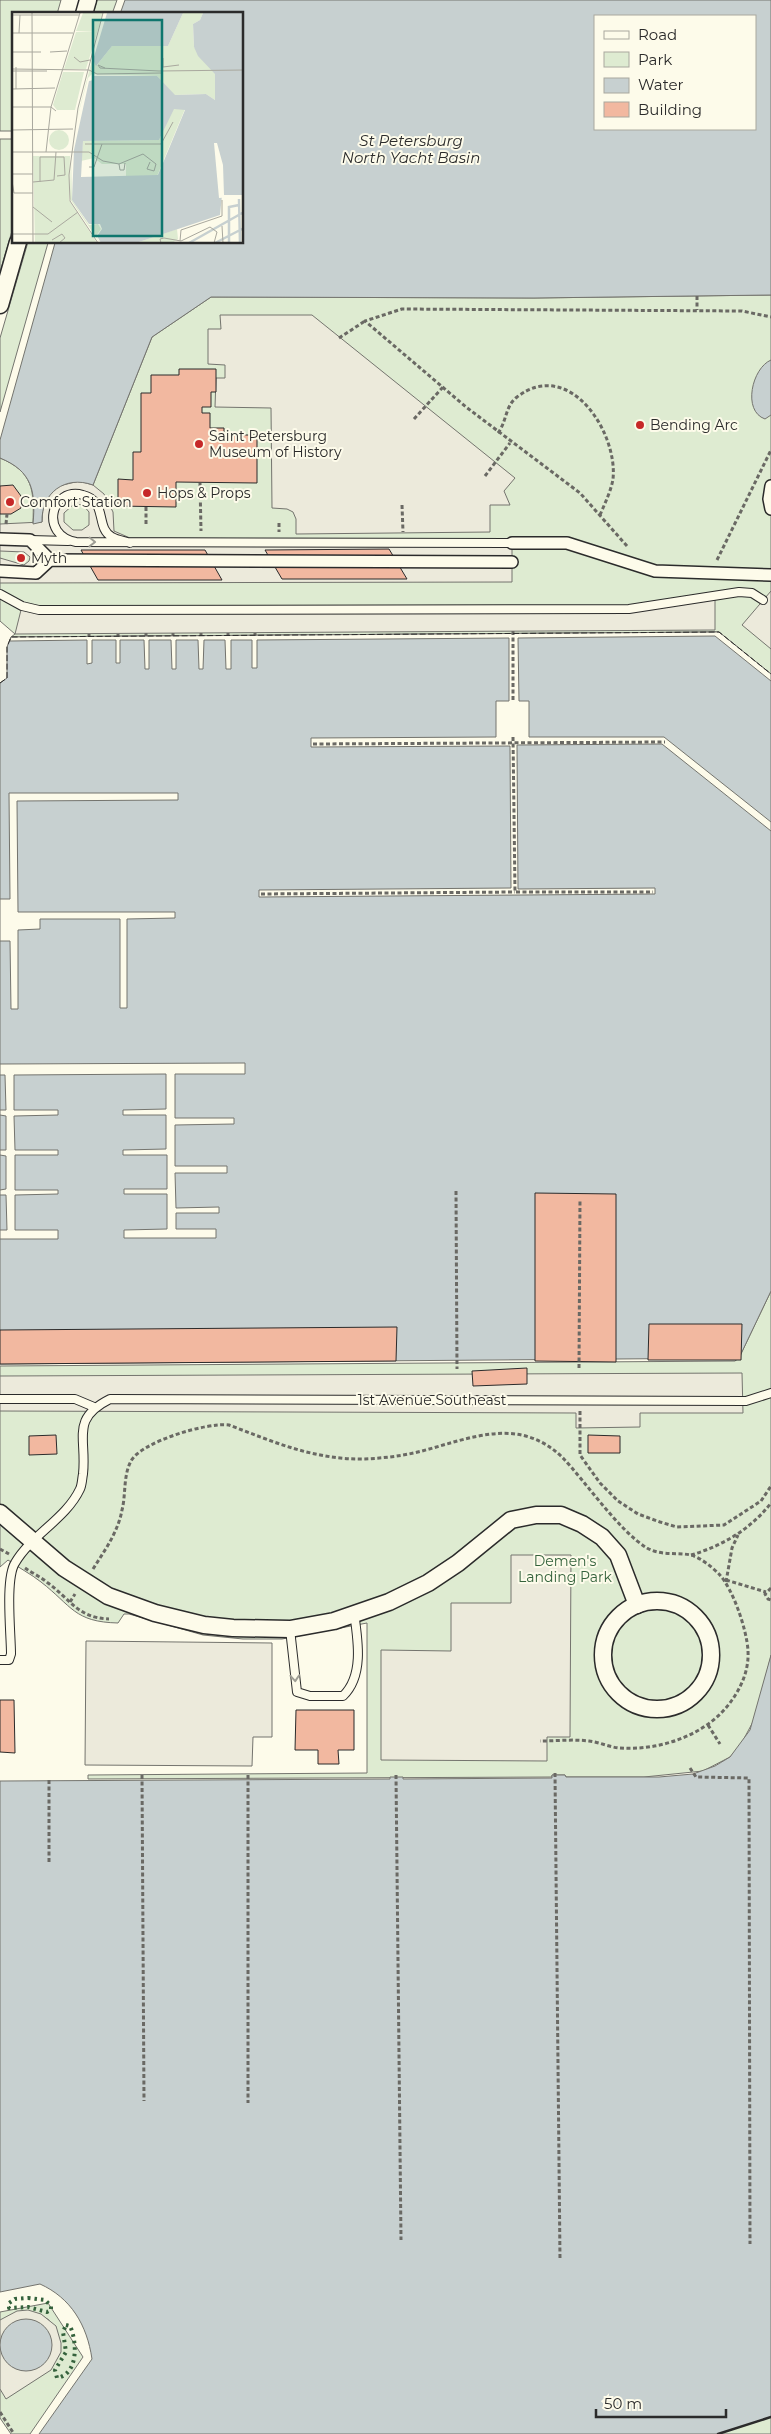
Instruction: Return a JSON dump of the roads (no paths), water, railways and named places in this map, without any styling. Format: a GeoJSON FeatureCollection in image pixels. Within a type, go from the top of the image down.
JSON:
{"type":"FeatureCollection","features":[{"type":"Feature","properties":{"kind":"street"},"geometry":{"type":"LineString","coordinates":[[0,305],[17,244]]}},
{"type":"Feature","properties":{"kind":"street"},"geometry":{"type":"LineString","coordinates":[[771,486],[769,499],[771,509]]}},
{"type":"Feature","properties":{"kind":"street"},"geometry":{"type":"LineString","coordinates":[[0,539],[30,540],[50,560]]}},
{"type":"Feature","properties":{"kind":"street"},"geometry":{"type":"LineString","coordinates":[[512,543],[567,543],[655,571],[771,575]]}},
{"type":"Feature","properties":{"kind":"street"},"geometry":{"type":"LineString","coordinates":[[0,571],[36,573],[50,560],[512,562]]}},
{"type":"Feature","properties":{"kind":"street"},"geometry":{"type":"LineString","coordinates":[[0,1513],[64,1568],[108,1596],[155,1613],[204,1625],[234,1628],[290,1629],[334,1622],[354,1613],[389,1602],[428,1583],[458,1563],[511,1520],[536,1515],[561,1515],[582,1524],[602,1537],[618,1555],[637,1605]]}},
{"type":"Feature","properties":{"kind":"street"},"geometry":{"type":"LineString","coordinates":[[649,1602],[674,1604],[696,1617],[706,1632],[711,1650],[708,1675],[702,1686],[683,1703],[659,1709],[635,1704],[624,1698],[608,1678],[604,1666],[605,1642],[617,1620],[637,1605],[649,1602]]}},
{"type":"Feature","properties":{"kind":"lane"},"geometry":{"type":"LineString","coordinates":[[69,540],[56,531],[52,517],[59,502],[73,494],[89,497],[96,502],[104,527],[111,537],[130,543]]}},
{"type":"Feature","properties":{"kind":"lane"},"geometry":{"type":"LineString","coordinates":[[30,540],[201,544],[512,543]]}},
{"type":"Feature","properties":{"kind":"lane"},"geometry":{"type":"LineString","coordinates":[[0,594],[22,606],[39,610],[629,609],[739,592],[752,593],[763,600]]}},
{"type":"Feature","properties":{"kind":"lane","name":"1st Avenue Southeast"},"geometry":{"type":"LineString","coordinates":[[94,1407],[110,1399],[746,1401],[771,1393]]}},
{"type":"Feature","properties":{"kind":"lane"},"geometry":{"type":"LineString","coordinates":[[0,1399],[75,1399],[94,1407],[86,1417],[83,1432],[84,1469],[81,1488],[70,1504],[16,1561],[10,1580],[11,1654],[8,1660],[0,1660]]}},
{"type":"Feature","properties":{"kind":"lane"},"geometry":{"type":"LineString","coordinates":[[290,1629],[297,1692],[310,1696],[343,1696],[350,1690],[356,1677],[354,1613]]}},
{"type":"Feature","properties":{"kind":"water","name":"St Petersburg North Yacht Basin"},"geometry":{"type":"Polygon","coordinates":[[[125,0],[771,0],[771,295],[534,298],[211,297],[152,337],[93,485],[73,482],[57,489],[50,495],[46,503],[42,522],[33,524],[34,502],[30,484],[19,469],[0,458],[0,440],[55,244],[244,244],[244,12],[121,12],[125,0]]]}},
{"type":"Feature","properties":{"kind":"water"},"geometry":{"type":"Polygon","coordinates":[[[771,360],[771,415],[765,419],[754,408],[752,390],[759,371],[771,360]]]}},
{"type":"Feature","properties":{"kind":"water"},"geometry":{"type":"Polygon","coordinates":[[[719,632],[771,674],[771,1291],[739,1358],[0,1364],[0,683],[7,678],[7,647],[11,637],[719,632]]]}},
{"type":"Feature","properties":{"kind":"water"},"geometry":{"type":"Polygon","coordinates":[[[771,1655],[771,2417],[718,2434],[39,2434],[92,2359],[82,2324],[69,2305],[51,2290],[40,2284],[0,2292],[0,1781],[390,1779],[390,1777],[403,1777],[403,1779],[552,1778],[552,1775],[565,1775],[566,1777],[659,1777],[693,1774],[715,1766],[730,1757],[750,1730],[771,1655]]]}},
{"type":"Feature","properties":{"kind":"water"},"geometry":{"type":"Polygon","coordinates":[[[26,2319],[36,2321],[44,2327],[50,2335],[52,2345],[50,2355],[44,2363],[36,2369],[26,2371],[16,2369],[8,2363],[2,2355],[0,2345],[2,2335],[8,2327],[16,2321],[26,2319]]]}},
{"type":"Feature","properties":{"kind":"place","name":"Bending Arc"},"geometry":{"type":"Point","coordinates":[640,425]}},
{"type":"Feature","properties":{"kind":"place","name":"Saint Petersburg Museum of History"},"geometry":{"type":"Point","coordinates":[199,444]}},
{"type":"Feature","properties":{"kind":"place","name":"Hops & Props"},"geometry":{"type":"Point","coordinates":[147,493]}},
{"type":"Feature","properties":{"kind":"place","name":"Comfort Station"},"geometry":{"type":"Point","coordinates":[10,502]}},
{"type":"Feature","properties":{"kind":"place","name":"Myth"},"geometry":{"type":"Point","coordinates":[21,558]}},
{"type":"Feature","properties":{"kind":"park label","name":"Demen's Landing Park"},"geometry":{"type":"Point","coordinates":[565,1569]}}]}
